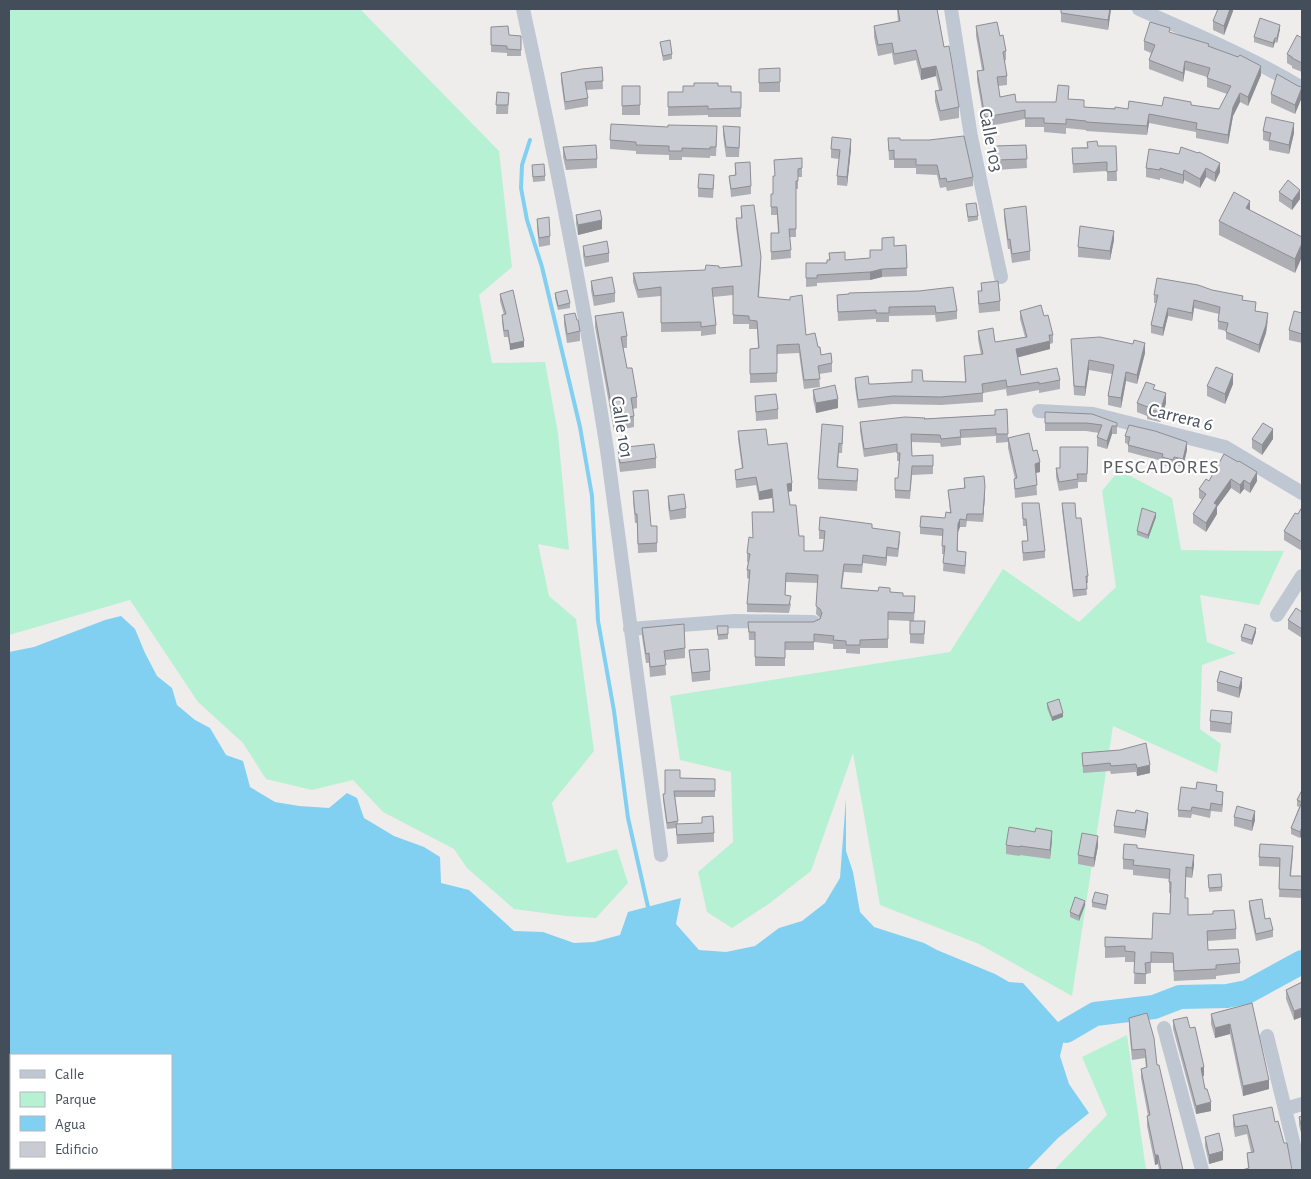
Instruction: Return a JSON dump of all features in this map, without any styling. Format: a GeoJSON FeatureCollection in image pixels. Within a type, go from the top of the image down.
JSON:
{"type":"FeatureCollection","features":[{"type":"Feature","properties":{"kind":"street","name":"Calle 101"},"geometry":{"type":"LineString","coordinates":[[523,9],[548,123],[598,391],[661,856]]}},
{"type":"Feature","properties":{"kind":"street","name":"Calle 103"},"geometry":{"type":"LineString","coordinates":[[951,9],[972,137],[1001,278]]}},
{"type":"Feature","properties":{"kind":"street"},"geometry":{"type":"LineString","coordinates":[[1139,9],[1236,53],[1302,88]]}},
{"type":"Feature","properties":{"kind":"street","name":"Carrera 6"},"geometry":{"type":"LineString","coordinates":[[1039,412],[1093,414],[1224,447],[1302,493]]}},
{"type":"Feature","properties":{"kind":"street"},"geometry":{"type":"LineString","coordinates":[[1277,615],[1302,576]]}},
{"type":"Feature","properties":{"kind":"street"},"geometry":{"type":"LineString","coordinates":[[630,629],[734,621],[813,622]]}},
{"type":"Feature","properties":{"kind":"street"},"geometry":{"type":"LineString","coordinates":[[1164,1028],[1202,1170]]}},
{"type":"Feature","properties":{"kind":"street"},"geometry":{"type":"LineString","coordinates":[[1267,1036],[1300,1170]]}},
{"type":"Feature","properties":{"kind":"street"},"geometry":{"type":"LineString","coordinates":[[1285,1109],[1302,1104]]}},
{"type":"Feature","properties":{"kind":"green space"},"geometry":{"type":"Polygon","coordinates":[[[9,9],[360,9],[499,151],[512,267],[479,295],[492,363],[545,362],[558,433],[569,550],[538,544],[549,596],[576,619],[594,751],[552,803],[567,863],[617,849],[628,883],[596,918],[514,909],[467,868],[454,849],[383,812],[353,780],[312,790],[266,779],[243,743],[198,702],[130,600],[9,635],[9,9]]]}},
{"type":"Feature","properties":{"kind":"green space"},"geometry":{"type":"Polygon","coordinates":[[[1119,470],[1172,498],[1181,550],[1284,551],[1259,605],[1200,595],[1207,642],[1236,653],[1202,665],[1200,729],[1221,744],[1217,773],[1113,726],[1072,996],[979,944],[880,905],[853,753],[811,871],[770,903],[732,928],[707,912],[698,872],[733,842],[731,772],[680,760],[670,696],[950,652],[1003,569],[1079,622],[1116,587],[1102,491],[1119,470]]]}},
{"type":"Feature","properties":{"kind":"green space"},"geometry":{"type":"Polygon","coordinates":[[[1127,1035],[1146,1170],[1054,1170],[1107,1115],[1082,1057],[1127,1035]]]}},
{"type":"Feature","properties":{"kind":"water"},"geometry":{"type":"Polygon","coordinates":[[[121,616],[135,629],[157,676],[172,688],[177,705],[195,720],[210,728],[226,755],[243,761],[250,787],[275,802],[329,808],[347,793],[357,798],[364,818],[394,836],[424,847],[440,857],[441,883],[469,890],[514,931],[543,932],[574,943],[594,942],[620,935],[628,912],[681,898],[676,924],[699,950],[726,952],[755,946],[779,928],[802,921],[825,903],[840,878],[846,798],[846,851],[853,872],[860,912],[874,927],[924,943],[1009,982],[1023,983],[1066,1031],[1060,1056],[1069,1084],[1089,1113],[1058,1138],[1027,1170],[9,1170],[9,652],[34,647],[105,620],[121,616]]]}},
{"type":"Feature","properties":{"kind":"building"},"geometry":{"type":"Polygon","coordinates":[[[898,9],[937,9],[944,47],[949,46],[959,107],[940,111],[935,91],[942,90],[936,66],[921,69],[916,50],[894,54],[892,43],[878,45],[874,26],[900,21],[898,9]]]}},
{"type":"Feature","properties":{"kind":"building"},"geometry":{"type":"Polygon","coordinates":[[[1061,9],[1110,9],[1108,20],[1061,13],[1061,9]]]}},
{"type":"Feature","properties":{"kind":"building"},"geometry":{"type":"Polygon","coordinates":[[[1218,9],[1230,9],[1224,26],[1213,21],[1218,9]]]}},
{"type":"Feature","properties":{"kind":"building"},"geometry":{"type":"Polygon","coordinates":[[[1260,18],[1280,25],[1277,38],[1275,38],[1273,43],[1254,37],[1260,18]]]}},
{"type":"Feature","properties":{"kind":"building"},"geometry":{"type":"Polygon","coordinates":[[[997,22],[1000,36],[1003,35],[1006,51],[1003,52],[1007,76],[997,77],[1000,97],[1015,94],[1016,102],[1056,102],[1058,85],[1069,86],[1068,99],[1084,100],[1084,107],[1128,109],[1129,101],[1162,106],[1164,97],[1191,102],[1191,105],[1219,109],[1231,86],[1207,78],[1210,68],[1185,61],[1183,73],[1149,60],[1155,45],[1144,41],[1150,22],[1170,28],[1169,32],[1209,44],[1208,46],[1238,57],[1240,55],[1261,66],[1248,97],[1240,93],[1233,107],[1228,135],[1196,129],[1197,123],[1149,114],[1147,126],[1066,119],[1066,124],[1044,123],[1044,118],[1025,118],[1025,110],[985,117],[977,71],[984,70],[976,26],[997,22]]]}},
{"type":"Feature","properties":{"kind":"building"},"geometry":{"type":"Polygon","coordinates":[[[508,26],[509,35],[521,36],[521,50],[507,49],[507,46],[491,45],[491,27],[508,26]]]}},
{"type":"Feature","properties":{"kind":"building"},"geometry":{"type":"Polygon","coordinates":[[[1297,35],[1302,38],[1302,63],[1287,54],[1297,35]]]}},
{"type":"Feature","properties":{"kind":"building"},"geometry":{"type":"Polygon","coordinates":[[[670,40],[672,54],[663,56],[660,42],[670,40]]]}},
{"type":"Feature","properties":{"kind":"building"},"geometry":{"type":"Polygon","coordinates":[[[602,67],[603,81],[585,82],[588,98],[565,102],[561,73],[602,67]]]}},
{"type":"Feature","properties":{"kind":"building"},"geometry":{"type":"Polygon","coordinates":[[[780,68],[780,82],[759,83],[759,69],[780,68]]]}},
{"type":"Feature","properties":{"kind":"building"},"geometry":{"type":"Polygon","coordinates":[[[1277,74],[1302,87],[1295,105],[1271,94],[1277,74]]]}},
{"type":"Feature","properties":{"kind":"building"},"geometry":{"type":"Polygon","coordinates":[[[694,83],[718,83],[718,86],[731,86],[731,92],[741,92],[741,108],[708,109],[708,106],[668,107],[668,92],[683,92],[683,86],[694,86],[694,83]]]}},
{"type":"Feature","properties":{"kind":"building"},"geometry":{"type":"Polygon","coordinates":[[[622,86],[640,86],[640,105],[622,106],[622,86]]]}},
{"type":"Feature","properties":{"kind":"building"},"geometry":{"type":"Polygon","coordinates":[[[497,92],[509,93],[508,105],[496,105],[497,92]]]}},
{"type":"Feature","properties":{"kind":"building"},"geometry":{"type":"Polygon","coordinates":[[[1266,117],[1294,123],[1289,145],[1269,140],[1271,133],[1263,131],[1266,117]]]}},
{"type":"Feature","properties":{"kind":"building"},"geometry":{"type":"Polygon","coordinates":[[[611,124],[668,127],[668,125],[717,126],[716,147],[710,147],[710,149],[682,148],[682,151],[669,151],[669,146],[636,145],[636,142],[610,140],[611,124]]]}},
{"type":"Feature","properties":{"kind":"building"},"geometry":{"type":"Polygon","coordinates":[[[723,126],[740,127],[739,148],[726,147],[723,126]]]}},
{"type":"Feature","properties":{"kind":"building"},"geometry":{"type":"Polygon","coordinates":[[[964,136],[973,177],[947,182],[946,178],[940,179],[937,165],[916,165],[916,159],[894,159],[894,150],[889,151],[888,138],[929,140],[964,136]]]}},
{"type":"Feature","properties":{"kind":"building"},"geometry":{"type":"Polygon","coordinates":[[[832,137],[851,139],[847,177],[837,176],[840,150],[831,149],[832,137]]]}},
{"type":"Feature","properties":{"kind":"building"},"geometry":{"type":"Polygon","coordinates":[[[1097,141],[1098,146],[1116,146],[1117,171],[1107,172],[1107,162],[1073,164],[1072,148],[1088,148],[1087,142],[1097,141]]]}},
{"type":"Feature","properties":{"kind":"building"},"geometry":{"type":"Polygon","coordinates":[[[596,145],[597,159],[566,160],[563,147],[596,145]]]}},
{"type":"Feature","properties":{"kind":"building"},"geometry":{"type":"Polygon","coordinates":[[[1026,145],[1027,159],[997,160],[996,146],[1026,145]]]}},
{"type":"Feature","properties":{"kind":"building"},"geometry":{"type":"Polygon","coordinates":[[[1181,147],[1199,152],[1220,163],[1215,173],[1206,168],[1200,179],[1184,170],[1183,175],[1160,168],[1160,170],[1146,168],[1149,149],[1179,154],[1181,147]]]}},
{"type":"Feature","properties":{"kind":"building"},"geometry":{"type":"Polygon","coordinates":[[[802,158],[802,168],[798,169],[798,181],[796,181],[796,229],[789,229],[791,250],[771,252],[771,233],[779,233],[777,207],[771,207],[773,176],[775,176],[774,160],[802,158]]]}},
{"type":"Feature","properties":{"kind":"building"},"geometry":{"type":"Polygon","coordinates":[[[750,162],[751,186],[731,189],[729,176],[736,175],[735,163],[750,162]]]}},
{"type":"Feature","properties":{"kind":"building"},"geometry":{"type":"Polygon","coordinates":[[[544,164],[545,176],[533,177],[532,165],[544,164]]]}},
{"type":"Feature","properties":{"kind":"building"},"geometry":{"type":"Polygon","coordinates":[[[699,174],[714,175],[713,189],[698,188],[699,174]]]}},
{"type":"Feature","properties":{"kind":"building"},"geometry":{"type":"Polygon","coordinates":[[[1288,180],[1300,190],[1292,201],[1279,192],[1288,180]]]}},
{"type":"Feature","properties":{"kind":"building"},"geometry":{"type":"Polygon","coordinates":[[[1234,192],[1250,201],[1246,208],[1302,237],[1302,243],[1295,259],[1219,221],[1234,192]]]}},
{"type":"Feature","properties":{"kind":"building"},"geometry":{"type":"Polygon","coordinates":[[[976,203],[978,216],[968,217],[966,204],[976,203]]]}},
{"type":"Feature","properties":{"kind":"building"},"geometry":{"type":"Polygon","coordinates":[[[754,205],[761,257],[758,297],[790,300],[790,297],[802,295],[806,335],[815,333],[821,355],[831,353],[832,363],[818,366],[820,379],[804,380],[799,344],[777,345],[777,373],[750,374],[750,349],[759,348],[757,321],[749,320],[749,316],[733,315],[733,286],[712,288],[716,325],[701,327],[701,322],[661,323],[661,287],[638,290],[633,273],[705,270],[706,265],[719,266],[719,268],[742,266],[736,218],[742,218],[741,206],[754,205]]]}},
{"type":"Feature","properties":{"kind":"building"},"geometry":{"type":"Polygon","coordinates":[[[1026,206],[1030,251],[1012,254],[1004,209],[1026,206]]]}},
{"type":"Feature","properties":{"kind":"building"},"geometry":{"type":"Polygon","coordinates":[[[600,210],[602,220],[578,225],[576,215],[600,210]]]}},
{"type":"Feature","properties":{"kind":"building"},"geometry":{"type":"Polygon","coordinates":[[[549,217],[550,236],[539,238],[537,219],[549,217]]]}},
{"type":"Feature","properties":{"kind":"building"},"geometry":{"type":"Polygon","coordinates":[[[1080,226],[1114,231],[1110,251],[1078,247],[1080,226]]]}},
{"type":"Feature","properties":{"kind":"building"},"geometry":{"type":"Polygon","coordinates":[[[894,237],[894,246],[906,245],[907,268],[817,275],[817,278],[806,278],[806,263],[827,263],[827,260],[830,260],[829,253],[845,252],[845,260],[870,258],[870,250],[882,250],[882,238],[894,237]]]}},
{"type":"Feature","properties":{"kind":"building"},"geometry":{"type":"Polygon","coordinates":[[[607,241],[609,253],[585,257],[583,246],[607,241]]]}},
{"type":"Feature","properties":{"kind":"building"},"geometry":{"type":"Polygon","coordinates":[[[612,277],[615,293],[594,296],[591,281],[612,277]]]}},
{"type":"Feature","properties":{"kind":"building"},"geometry":{"type":"Polygon","coordinates":[[[1157,278],[1198,285],[1212,290],[1243,296],[1242,300],[1256,302],[1255,311],[1268,313],[1259,345],[1226,332],[1228,323],[1218,321],[1220,307],[1194,300],[1192,313],[1168,308],[1163,328],[1151,325],[1158,295],[1154,295],[1157,278]]]}},
{"type":"Feature","properties":{"kind":"building"},"geometry":{"type":"Polygon","coordinates":[[[998,281],[1000,301],[979,304],[978,291],[982,291],[981,283],[998,281]]]}},
{"type":"Feature","properties":{"kind":"building"},"geometry":{"type":"Polygon","coordinates":[[[953,287],[957,311],[936,313],[935,306],[889,307],[889,313],[876,313],[876,310],[838,312],[837,295],[919,291],[953,287]]]}},
{"type":"Feature","properties":{"kind":"building"},"geometry":{"type":"Polygon","coordinates":[[[513,290],[524,341],[510,344],[508,330],[504,331],[502,315],[506,314],[500,294],[513,290]]]}},
{"type":"Feature","properties":{"kind":"building"},"geometry":{"type":"Polygon","coordinates":[[[567,290],[570,303],[558,306],[555,293],[567,290]]]}},
{"type":"Feature","properties":{"kind":"building"},"geometry":{"type":"Polygon","coordinates":[[[1041,305],[1044,316],[1048,315],[1053,335],[1049,335],[1050,341],[1016,349],[1021,375],[1057,368],[1060,380],[1007,387],[1006,380],[982,384],[983,393],[941,397],[893,396],[858,400],[855,378],[868,376],[869,384],[912,382],[912,370],[922,370],[923,381],[966,382],[964,356],[983,354],[978,331],[993,328],[995,342],[1027,337],[1020,311],[1041,305]]]}},
{"type":"Feature","properties":{"kind":"building"},"geometry":{"type":"Polygon","coordinates":[[[1294,311],[1302,313],[1302,334],[1289,330],[1294,311]]]}},
{"type":"Feature","properties":{"kind":"building"},"geometry":{"type":"Polygon","coordinates":[[[623,312],[627,336],[621,337],[627,368],[632,368],[637,397],[631,398],[634,416],[614,420],[595,316],[623,312]]]}},
{"type":"Feature","properties":{"kind":"building"},"geometry":{"type":"Polygon","coordinates":[[[575,313],[580,331],[567,334],[564,315],[575,313]]]}},
{"type":"Feature","properties":{"kind":"building"},"geometry":{"type":"Polygon","coordinates":[[[1100,337],[1133,344],[1134,340],[1145,343],[1137,375],[1126,372],[1121,398],[1108,396],[1114,365],[1089,360],[1085,387],[1074,386],[1071,339],[1100,337]]]}},
{"type":"Feature","properties":{"kind":"building"},"geometry":{"type":"Polygon","coordinates":[[[1216,367],[1233,374],[1225,394],[1207,386],[1216,367]]]}},
{"type":"Feature","properties":{"kind":"building"},"geometry":{"type":"Polygon","coordinates":[[[1146,382],[1155,385],[1153,389],[1166,393],[1160,412],[1147,409],[1148,407],[1137,403],[1146,382]]]}},
{"type":"Feature","properties":{"kind":"building"},"geometry":{"type":"Polygon","coordinates":[[[835,385],[838,399],[816,403],[813,390],[835,385]]]}},
{"type":"Feature","properties":{"kind":"building"},"geometry":{"type":"Polygon","coordinates":[[[776,394],[778,409],[756,412],[755,396],[776,394]]]}},
{"type":"Feature","properties":{"kind":"building"},"geometry":{"type":"Polygon","coordinates":[[[1007,409],[1008,434],[996,434],[996,428],[960,430],[961,437],[941,439],[940,435],[911,434],[912,456],[933,455],[933,466],[912,466],[910,491],[895,490],[895,478],[898,478],[900,453],[897,453],[897,444],[864,449],[860,422],[905,417],[924,419],[995,415],[995,410],[1007,409]]]}},
{"type":"Feature","properties":{"kind":"building"},"geometry":{"type":"Polygon","coordinates":[[[1045,412],[1092,414],[1117,423],[1117,426],[1112,426],[1107,441],[1097,437],[1102,425],[1045,423],[1045,412]]]}},
{"type":"Feature","properties":{"kind":"building"},"geometry":{"type":"Polygon","coordinates":[[[1263,423],[1273,429],[1262,445],[1252,439],[1263,423]]]}},
{"type":"Feature","properties":{"kind":"building"},"geometry":{"type":"Polygon","coordinates":[[[822,424],[843,426],[842,444],[839,443],[837,467],[858,469],[857,481],[818,479],[822,424]]]}},
{"type":"Feature","properties":{"kind":"building"},"geometry":{"type":"Polygon","coordinates":[[[1129,425],[1155,431],[1187,442],[1183,459],[1174,457],[1173,460],[1162,457],[1163,454],[1128,445],[1130,437],[1125,436],[1129,425]]]}},
{"type":"Feature","properties":{"kind":"building"},"geometry":{"type":"Polygon","coordinates":[[[766,429],[768,445],[787,443],[792,483],[787,484],[790,505],[796,505],[799,536],[804,536],[804,551],[823,551],[825,531],[819,530],[820,517],[872,524],[872,528],[900,532],[898,549],[887,547],[886,558],[863,555],[862,565],[844,564],[841,588],[878,591],[879,587],[890,588],[890,592],[903,593],[903,596],[915,596],[914,613],[888,612],[888,639],[860,640],[860,645],[846,645],[846,641],[833,640],[834,636],[814,634],[814,642],[785,642],[785,658],[755,657],[755,632],[749,632],[748,622],[813,622],[820,619],[822,613],[816,606],[818,575],[786,573],[785,595],[791,596],[789,605],[747,604],[750,570],[747,570],[750,554],[747,553],[749,537],[753,538],[752,512],[774,512],[772,489],[759,492],[756,477],[736,480],[735,470],[743,468],[738,431],[766,429]]]}},
{"type":"Feature","properties":{"kind":"building"},"geometry":{"type":"Polygon","coordinates":[[[1029,433],[1033,451],[1037,450],[1040,462],[1035,464],[1037,485],[1015,489],[1014,479],[1017,478],[1008,438],[1029,433]]]}},
{"type":"Feature","properties":{"kind":"building"},"geometry":{"type":"Polygon","coordinates":[[[654,444],[656,458],[620,463],[618,448],[654,444]]]}},
{"type":"Feature","properties":{"kind":"building"},"geometry":{"type":"Polygon","coordinates":[[[1060,447],[1088,447],[1087,474],[1077,474],[1078,479],[1059,482],[1056,468],[1060,468],[1060,447]]]}},
{"type":"Feature","properties":{"kind":"building"},"geometry":{"type":"Polygon","coordinates":[[[1224,454],[1257,472],[1250,484],[1244,480],[1240,485],[1231,479],[1214,503],[1217,505],[1206,523],[1193,514],[1206,494],[1199,489],[1206,479],[1209,481],[1224,454]]]}},
{"type":"Feature","properties":{"kind":"building"},"geometry":{"type":"Polygon","coordinates":[[[984,476],[983,514],[967,514],[966,520],[960,519],[958,524],[957,551],[966,552],[965,566],[943,563],[945,546],[942,546],[943,529],[920,527],[921,516],[945,518],[946,512],[951,513],[948,490],[965,488],[964,478],[984,476]]]}},
{"type":"Feature","properties":{"kind":"building"},"geometry":{"type":"Polygon","coordinates":[[[648,490],[651,526],[657,526],[657,543],[638,544],[637,514],[635,514],[633,491],[648,490]]]}},
{"type":"Feature","properties":{"kind":"building"},"geometry":{"type":"Polygon","coordinates":[[[684,494],[686,508],[670,511],[668,496],[684,494]]]}},
{"type":"Feature","properties":{"kind":"building"},"geometry":{"type":"Polygon","coordinates":[[[1022,503],[1039,503],[1045,551],[1023,553],[1022,541],[1028,541],[1026,519],[1023,519],[1022,503]]]}},
{"type":"Feature","properties":{"kind":"building"},"geometry":{"type":"Polygon","coordinates":[[[1062,503],[1075,503],[1076,518],[1081,518],[1088,576],[1086,576],[1087,589],[1073,590],[1062,503]]]}},
{"type":"Feature","properties":{"kind":"building"},"geometry":{"type":"Polygon","coordinates":[[[1302,507],[1302,542],[1284,531],[1295,513],[1298,514],[1302,507]]]}},
{"type":"Feature","properties":{"kind":"building"},"geometry":{"type":"Polygon","coordinates":[[[1142,508],[1156,513],[1148,535],[1137,531],[1142,508]]]}},
{"type":"Feature","properties":{"kind":"building"},"geometry":{"type":"Polygon","coordinates":[[[1296,608],[1302,612],[1302,629],[1288,620],[1296,608]]]}},
{"type":"Feature","properties":{"kind":"building"},"geometry":{"type":"Polygon","coordinates":[[[910,621],[925,621],[924,634],[910,634],[910,621]]]}},
{"type":"Feature","properties":{"kind":"building"},"geometry":{"type":"Polygon","coordinates":[[[684,624],[685,648],[664,651],[666,665],[650,667],[649,653],[646,654],[642,628],[684,624]]]}},
{"type":"Feature","properties":{"kind":"building"},"geometry":{"type":"Polygon","coordinates":[[[1245,624],[1256,628],[1252,640],[1241,637],[1245,624]]]}},
{"type":"Feature","properties":{"kind":"building"},"geometry":{"type":"Polygon","coordinates":[[[717,626],[728,626],[728,634],[718,635],[717,626]]]}},
{"type":"Feature","properties":{"kind":"building"},"geometry":{"type":"Polygon","coordinates":[[[708,649],[710,671],[692,673],[689,650],[708,649]]]}},
{"type":"Feature","properties":{"kind":"building"},"geometry":{"type":"Polygon","coordinates":[[[1220,671],[1242,678],[1239,688],[1217,682],[1220,671]]]}},
{"type":"Feature","properties":{"kind":"building"},"geometry":{"type":"Polygon","coordinates":[[[1059,699],[1063,713],[1052,717],[1047,703],[1059,699]]]}},
{"type":"Feature","properties":{"kind":"building"},"geometry":{"type":"Polygon","coordinates":[[[1211,710],[1232,712],[1231,724],[1210,721],[1211,710]]]}},
{"type":"Feature","properties":{"kind":"building"},"geometry":{"type":"Polygon","coordinates":[[[1146,743],[1150,765],[1137,768],[1136,764],[1111,766],[1110,763],[1083,766],[1082,753],[1120,750],[1146,743]]]}},
{"type":"Feature","properties":{"kind":"building"},"geometry":{"type":"Polygon","coordinates":[[[665,770],[680,770],[680,778],[715,779],[715,791],[674,791],[678,821],[667,823],[663,794],[665,794],[665,770]]]}},
{"type":"Feature","properties":{"kind":"building"},"geometry":{"type":"Polygon","coordinates":[[[1197,782],[1217,785],[1216,791],[1223,792],[1222,805],[1211,803],[1210,810],[1192,807],[1191,811],[1178,810],[1181,787],[1196,789],[1197,782]]]}},
{"type":"Feature","properties":{"kind":"building"},"geometry":{"type":"Polygon","coordinates":[[[1302,790],[1302,802],[1297,800],[1302,790]]]}},
{"type":"Feature","properties":{"kind":"building"},"geometry":{"type":"Polygon","coordinates":[[[1302,802],[1302,827],[1300,832],[1291,828],[1302,802]]]}},
{"type":"Feature","properties":{"kind":"building"},"geometry":{"type":"Polygon","coordinates":[[[1237,806],[1255,811],[1252,821],[1234,817],[1237,806]]]}},
{"type":"Feature","properties":{"kind":"building"},"geometry":{"type":"Polygon","coordinates":[[[1117,810],[1135,813],[1136,810],[1148,813],[1145,830],[1114,826],[1117,810]]]}},
{"type":"Feature","properties":{"kind":"building"},"geometry":{"type":"Polygon","coordinates":[[[713,816],[714,833],[677,835],[676,824],[702,823],[702,817],[713,816]]]}},
{"type":"Feature","properties":{"kind":"building"},"geometry":{"type":"Polygon","coordinates":[[[1009,827],[1035,832],[1036,828],[1052,831],[1050,850],[1006,845],[1009,827]]]}},
{"type":"Feature","properties":{"kind":"building"},"geometry":{"type":"Polygon","coordinates":[[[1082,833],[1098,836],[1094,858],[1078,855],[1082,833]]]}},
{"type":"Feature","properties":{"kind":"building"},"geometry":{"type":"Polygon","coordinates":[[[1124,844],[1137,845],[1137,848],[1194,855],[1192,868],[1186,867],[1185,898],[1188,898],[1188,915],[1213,914],[1213,911],[1234,910],[1236,929],[1207,931],[1208,950],[1238,949],[1240,963],[1216,965],[1216,969],[1174,971],[1173,953],[1151,952],[1151,962],[1145,963],[1146,974],[1134,973],[1135,952],[1125,951],[1125,946],[1105,947],[1105,937],[1152,939],[1153,913],[1170,914],[1170,869],[1133,865],[1134,860],[1123,859],[1124,844]]]}},
{"type":"Feature","properties":{"kind":"building"},"geometry":{"type":"Polygon","coordinates":[[[1260,844],[1293,846],[1290,876],[1302,876],[1302,890],[1279,889],[1280,858],[1259,857],[1260,844]]]}},
{"type":"Feature","properties":{"kind":"building"},"geometry":{"type":"Polygon","coordinates":[[[1221,874],[1222,887],[1209,888],[1208,875],[1221,874]]]}},
{"type":"Feature","properties":{"kind":"building"},"geometry":{"type":"Polygon","coordinates":[[[1095,892],[1108,895],[1106,905],[1092,902],[1095,892]]]}},
{"type":"Feature","properties":{"kind":"building"},"geometry":{"type":"Polygon","coordinates":[[[1075,897],[1085,901],[1079,916],[1070,912],[1075,897]]]}},
{"type":"Feature","properties":{"kind":"building"},"geometry":{"type":"Polygon","coordinates":[[[1262,899],[1265,919],[1270,918],[1273,930],[1256,934],[1249,901],[1262,899]]]}},
{"type":"Feature","properties":{"kind":"building"},"geometry":{"type":"Polygon","coordinates":[[[1302,982],[1302,1008],[1294,1011],[1286,990],[1302,982]]]}},
{"type":"Feature","properties":{"kind":"building"},"geometry":{"type":"Polygon","coordinates":[[[1252,1003],[1269,1080],[1243,1086],[1230,1024],[1215,1028],[1211,1014],[1252,1003]]]}},
{"type":"Feature","properties":{"kind":"building"},"geometry":{"type":"Polygon","coordinates":[[[1147,1013],[1154,1038],[1157,1065],[1159,1065],[1183,1170],[1161,1170],[1158,1155],[1155,1155],[1147,1116],[1150,1115],[1141,1069],[1147,1067],[1145,1049],[1132,1050],[1129,1018],[1147,1013]]]}},
{"type":"Feature","properties":{"kind":"building"},"geometry":{"type":"Polygon","coordinates":[[[1187,1017],[1190,1028],[1195,1027],[1204,1067],[1201,1068],[1205,1089],[1207,1089],[1211,1102],[1196,1106],[1173,1020],[1187,1017]]]}},
{"type":"Feature","properties":{"kind":"building"},"geometry":{"type":"Polygon","coordinates":[[[1272,1107],[1275,1122],[1278,1121],[1284,1143],[1287,1143],[1292,1170],[1242,1170],[1249,1168],[1247,1153],[1254,1152],[1247,1125],[1235,1127],[1233,1115],[1272,1107]]]}},
{"type":"Feature","properties":{"kind":"building"},"geometry":{"type":"Polygon","coordinates":[[[1302,1116],[1302,1128],[1299,1117],[1302,1116]]]}},
{"type":"Feature","properties":{"kind":"building"},"geometry":{"type":"Polygon","coordinates":[[[1219,1133],[1223,1151],[1209,1155],[1205,1137],[1219,1133]]]}},
{"type":"Feature","properties":{"kind":"waterway"},"geometry":{"type":"LineString","coordinates":[[530,140],[522,165],[521,188],[527,220],[542,267],[580,427],[592,496],[598,621],[614,711],[628,818],[648,907]]}},
{"type":"Feature","properties":{"kind":"waterway"},"geometry":{"type":"LineString","coordinates":[[1066,1031],[1095,1014],[1154,1007],[1180,997],[1227,996],[1247,992],[1302,962]]}},
{"type":"Feature","properties":{"kind":"district","name":"PESCADORES"},"geometry":{"type":"Point","coordinates":[1161,466]}}]}
